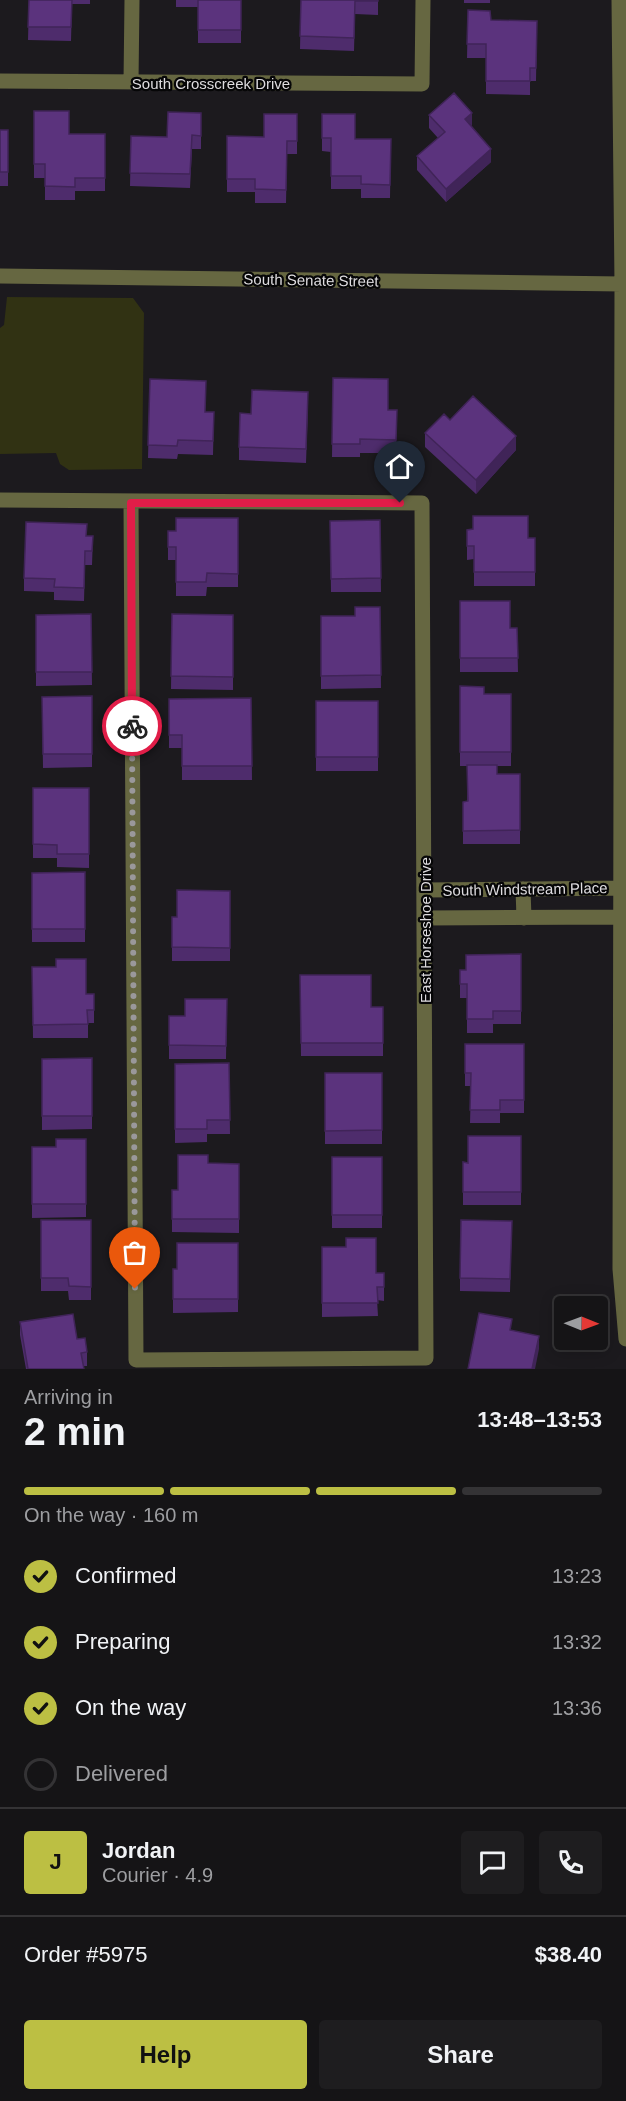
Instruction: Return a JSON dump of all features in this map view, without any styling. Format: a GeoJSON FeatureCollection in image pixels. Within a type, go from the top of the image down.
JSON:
{"type":"FeatureCollection","features":[{"type":"Feature","properties":{"kind":"street"},"geometry":{"type":"LineString","coordinates":[[131,82],[132,0]]}},
{"type":"Feature","properties":{"kind":"street","name":"South Crosscreek Drive"},"geometry":{"type":"LineString","coordinates":[[0,81],[422,84],[423,0]]}},
{"type":"Feature","properties":{"kind":"street"},"geometry":{"type":"LineString","coordinates":[[619,0],[624,888],[620,1269],[626,1339]]}},
{"type":"Feature","properties":{"kind":"street","name":"South Senate Street"},"geometry":{"type":"LineString","coordinates":[[0,276],[622,284]]}},
{"type":"Feature","properties":{"kind":"street"},"geometry":{"type":"LineString","coordinates":[[0,500],[131,503]]}},
{"type":"Feature","properties":{"kind":"street","name":"East Horseshoe Drive"},"geometry":{"type":"LineString","coordinates":[[131,503],[422,503],[426,1358],[136,1360],[131,503]]}},
{"type":"Feature","properties":{"kind":"street","name":"South Windstream Place"},"geometry":{"type":"LineString","coordinates":[[425,890],[624,888]]}},
{"type":"Feature","properties":{"kind":"street"},"geometry":{"type":"LineString","coordinates":[[523,889],[524,918]]}},
{"type":"Feature","properties":{"kind":"street","name":"South Windstream Place"},"geometry":{"type":"LineString","coordinates":[[425,918],[624,917]]}},
{"type":"Feature","properties":{"kind":"shaded area"},"geometry":{"type":"Polygon","coordinates":[[[7,297],[133,298],[144,313],[142,469],[69,470],[60,464],[56,453],[0,454],[0,328],[4,325],[7,297]]]}},
{"type":"Feature","properties":{"kind":"building"},"geometry":{"type":"Polygon","coordinates":[[[29,0],[72,0],[71,27],[28,27],[29,0]]]}},
{"type":"Feature","properties":{"kind":"building"},"geometry":{"type":"Polygon","coordinates":[[[198,0],[241,0],[241,30],[198,30],[198,0]]]}},
{"type":"Feature","properties":{"kind":"building"},"geometry":{"type":"Polygon","coordinates":[[[301,0],[378,1],[355,1],[354,38],[300,36],[301,0]]]}},
{"type":"Feature","properties":{"kind":"building"},"geometry":{"type":"Polygon","coordinates":[[[468,10],[490,11],[491,20],[537,21],[536,68],[530,68],[530,81],[486,81],[486,44],[467,44],[468,10]]]}},
{"type":"Feature","properties":{"kind":"building"},"geometry":{"type":"Polygon","coordinates":[[[454,93],[472,113],[465,119],[491,149],[446,189],[417,156],[445,132],[429,115],[454,93]]]}},
{"type":"Feature","properties":{"kind":"building"},"geometry":{"type":"Polygon","coordinates":[[[34,111],[69,111],[69,134],[105,134],[105,178],[75,178],[75,187],[45,186],[45,164],[34,164],[34,111]]]}},
{"type":"Feature","properties":{"kind":"building"},"geometry":{"type":"Polygon","coordinates":[[[168,112],[201,113],[201,136],[192,135],[190,174],[130,173],[131,136],[167,137],[168,112]]]}},
{"type":"Feature","properties":{"kind":"building"},"geometry":{"type":"Polygon","coordinates":[[[264,114],[297,114],[297,141],[287,141],[286,190],[255,189],[255,179],[227,179],[227,136],[264,137],[264,114]]]}},
{"type":"Feature","properties":{"kind":"building"},"geometry":{"type":"Polygon","coordinates":[[[322,114],[355,114],[355,139],[391,139],[390,185],[361,184],[361,176],[331,176],[331,138],[322,138],[322,114]]]}},
{"type":"Feature","properties":{"kind":"building"},"geometry":{"type":"Polygon","coordinates":[[[0,130],[8,130],[8,172],[0,172],[0,130]]]}},
{"type":"Feature","properties":{"kind":"building"},"geometry":{"type":"Polygon","coordinates":[[[333,378],[388,379],[388,410],[397,410],[396,440],[360,439],[360,444],[332,444],[333,378]]]}},
{"type":"Feature","properties":{"kind":"building"},"geometry":{"type":"Polygon","coordinates":[[[150,379],[206,381],[205,412],[214,412],[213,441],[178,440],[177,446],[148,445],[150,379]]]}},
{"type":"Feature","properties":{"kind":"building"},"geometry":{"type":"Polygon","coordinates":[[[252,390],[308,392],[306,449],[239,447],[240,413],[251,414],[252,390]]]}},
{"type":"Feature","properties":{"kind":"building"},"geometry":{"type":"Polygon","coordinates":[[[473,396],[516,436],[476,480],[425,433],[444,414],[450,420],[473,396]]]}},
{"type":"Feature","properties":{"kind":"building"},"geometry":{"type":"Polygon","coordinates":[[[473,516],[528,516],[528,538],[535,538],[535,572],[474,572],[474,546],[467,546],[467,530],[473,529],[473,516]]]}},
{"type":"Feature","properties":{"kind":"building"},"geometry":{"type":"Polygon","coordinates":[[[176,518],[238,518],[238,574],[207,573],[206,582],[176,582],[176,547],[168,547],[168,531],[176,531],[176,518]]]}},
{"type":"Feature","properties":{"kind":"building"},"geometry":{"type":"Polygon","coordinates":[[[380,520],[381,578],[331,579],[330,521],[380,520]]]}},
{"type":"Feature","properties":{"kind":"building"},"geometry":{"type":"Polygon","coordinates":[[[26,522],[87,524],[86,536],[93,536],[92,551],[85,551],[84,588],[54,587],[55,579],[24,578],[26,522]]]}},
{"type":"Feature","properties":{"kind":"building"},"geometry":{"type":"Polygon","coordinates":[[[460,601],[510,601],[510,628],[517,628],[518,658],[460,658],[460,601]]]}},
{"type":"Feature","properties":{"kind":"building"},"geometry":{"type":"Polygon","coordinates":[[[355,607],[380,607],[381,675],[321,676],[321,616],[355,616],[355,607]]]}},
{"type":"Feature","properties":{"kind":"building"},"geometry":{"type":"Polygon","coordinates":[[[91,614],[92,672],[36,672],[36,615],[91,614]]]}},
{"type":"Feature","properties":{"kind":"building"},"geometry":{"type":"Polygon","coordinates":[[[172,614],[233,615],[233,677],[171,676],[172,614]]]}},
{"type":"Feature","properties":{"kind":"building"},"geometry":{"type":"Polygon","coordinates":[[[460,686],[484,687],[484,694],[511,694],[511,752],[460,752],[460,686]]]}},
{"type":"Feature","properties":{"kind":"building"},"geometry":{"type":"Polygon","coordinates":[[[92,696],[92,754],[43,754],[42,697],[92,696]]]}},
{"type":"Feature","properties":{"kind":"building"},"geometry":{"type":"Polygon","coordinates":[[[251,698],[252,766],[182,766],[182,735],[169,735],[169,699],[251,698]]]}},
{"type":"Feature","properties":{"kind":"building"},"geometry":{"type":"Polygon","coordinates":[[[316,701],[378,701],[378,757],[316,757],[316,701]]]}},
{"type":"Feature","properties":{"kind":"building"},"geometry":{"type":"Polygon","coordinates":[[[467,765],[497,765],[497,774],[520,774],[520,830],[463,831],[463,802],[468,801],[467,765]]]}},
{"type":"Feature","properties":{"kind":"building"},"geometry":{"type":"Polygon","coordinates":[[[33,788],[89,788],[89,854],[57,854],[57,845],[33,844],[33,788]]]}},
{"type":"Feature","properties":{"kind":"building"},"geometry":{"type":"Polygon","coordinates":[[[85,872],[85,929],[32,929],[32,873],[85,872]]]}},
{"type":"Feature","properties":{"kind":"building"},"geometry":{"type":"Polygon","coordinates":[[[177,890],[230,891],[230,948],[172,947],[172,917],[177,917],[177,890]]]}},
{"type":"Feature","properties":{"kind":"building"},"geometry":{"type":"Polygon","coordinates":[[[521,954],[521,1011],[493,1011],[493,1019],[467,1019],[467,984],[460,984],[460,970],[466,970],[466,955],[521,954]]]}},
{"type":"Feature","properties":{"kind":"building"},"geometry":{"type":"Polygon","coordinates":[[[56,959],[86,959],[86,994],[94,994],[94,1010],[87,1010],[88,1024],[33,1025],[32,967],[56,967],[56,959]]]}},
{"type":"Feature","properties":{"kind":"building"},"geometry":{"type":"Polygon","coordinates":[[[300,975],[371,975],[371,1007],[383,1007],[383,1043],[301,1043],[300,975]]]}},
{"type":"Feature","properties":{"kind":"building"},"geometry":{"type":"Polygon","coordinates":[[[185,999],[227,999],[226,1046],[169,1045],[169,1016],[185,1016],[185,999]]]}},
{"type":"Feature","properties":{"kind":"building"},"geometry":{"type":"Polygon","coordinates":[[[465,1044],[524,1044],[524,1100],[500,1100],[500,1110],[470,1110],[471,1073],[465,1073],[465,1044]]]}},
{"type":"Feature","properties":{"kind":"building"},"geometry":{"type":"Polygon","coordinates":[[[92,1058],[92,1116],[42,1116],[42,1059],[92,1058]]]}},
{"type":"Feature","properties":{"kind":"building"},"geometry":{"type":"Polygon","coordinates":[[[229,1063],[230,1120],[207,1120],[207,1129],[175,1129],[175,1064],[229,1063]]]}},
{"type":"Feature","properties":{"kind":"building"},"geometry":{"type":"Polygon","coordinates":[[[325,1073],[382,1073],[382,1130],[325,1131],[325,1073]]]}},
{"type":"Feature","properties":{"kind":"building"},"geometry":{"type":"Polygon","coordinates":[[[468,1136],[521,1136],[521,1192],[463,1192],[463,1162],[468,1163],[468,1136]]]}},
{"type":"Feature","properties":{"kind":"building"},"geometry":{"type":"Polygon","coordinates":[[[56,1139],[86,1139],[86,1204],[32,1204],[32,1147],[56,1147],[56,1139]]]}},
{"type":"Feature","properties":{"kind":"building"},"geometry":{"type":"Polygon","coordinates":[[[178,1155],[208,1155],[208,1163],[239,1164],[239,1219],[172,1219],[172,1190],[178,1190],[178,1155]]]}},
{"type":"Feature","properties":{"kind":"building"},"geometry":{"type":"Polygon","coordinates":[[[332,1157],[382,1157],[382,1215],[332,1215],[332,1157]]]}},
{"type":"Feature","properties":{"kind":"building"},"geometry":{"type":"Polygon","coordinates":[[[41,1220],[91,1220],[91,1287],[69,1286],[68,1278],[41,1278],[41,1220]]]}},
{"type":"Feature","properties":{"kind":"building"},"geometry":{"type":"Polygon","coordinates":[[[461,1220],[512,1221],[510,1279],[460,1278],[461,1220]]]}},
{"type":"Feature","properties":{"kind":"building"},"geometry":{"type":"Polygon","coordinates":[[[346,1238],[376,1238],[376,1273],[384,1273],[384,1287],[377,1287],[378,1303],[322,1303],[322,1247],[346,1247],[346,1238]]]}},
{"type":"Feature","properties":{"kind":"building"},"geometry":{"type":"Polygon","coordinates":[[[177,1243],[238,1243],[238,1299],[173,1299],[173,1269],[177,1269],[177,1243]]]}},
{"type":"Feature","properties":{"kind":"building"},"geometry":{"type":"Polygon","coordinates":[[[479,1313],[512,1319],[510,1330],[539,1336],[532,1369],[468,1369],[479,1313]]]}},
{"type":"Feature","properties":{"kind":"building"},"geometry":{"type":"Polygon","coordinates":[[[73,1314],[77,1339],[85,1338],[87,1352],[81,1353],[84,1369],[28,1369],[20,1322],[73,1314]]]}},
{"type":"Feature","properties":{"kind":"way so far"},"geometry":{"type":"LineString","coordinates":[[132,726],[135,1289]]}},
{"type":"Feature","properties":{"kind":"route"},"geometry":{"type":"LineString","coordinates":[[132,726],[131,503],[400,503]]}}]}
